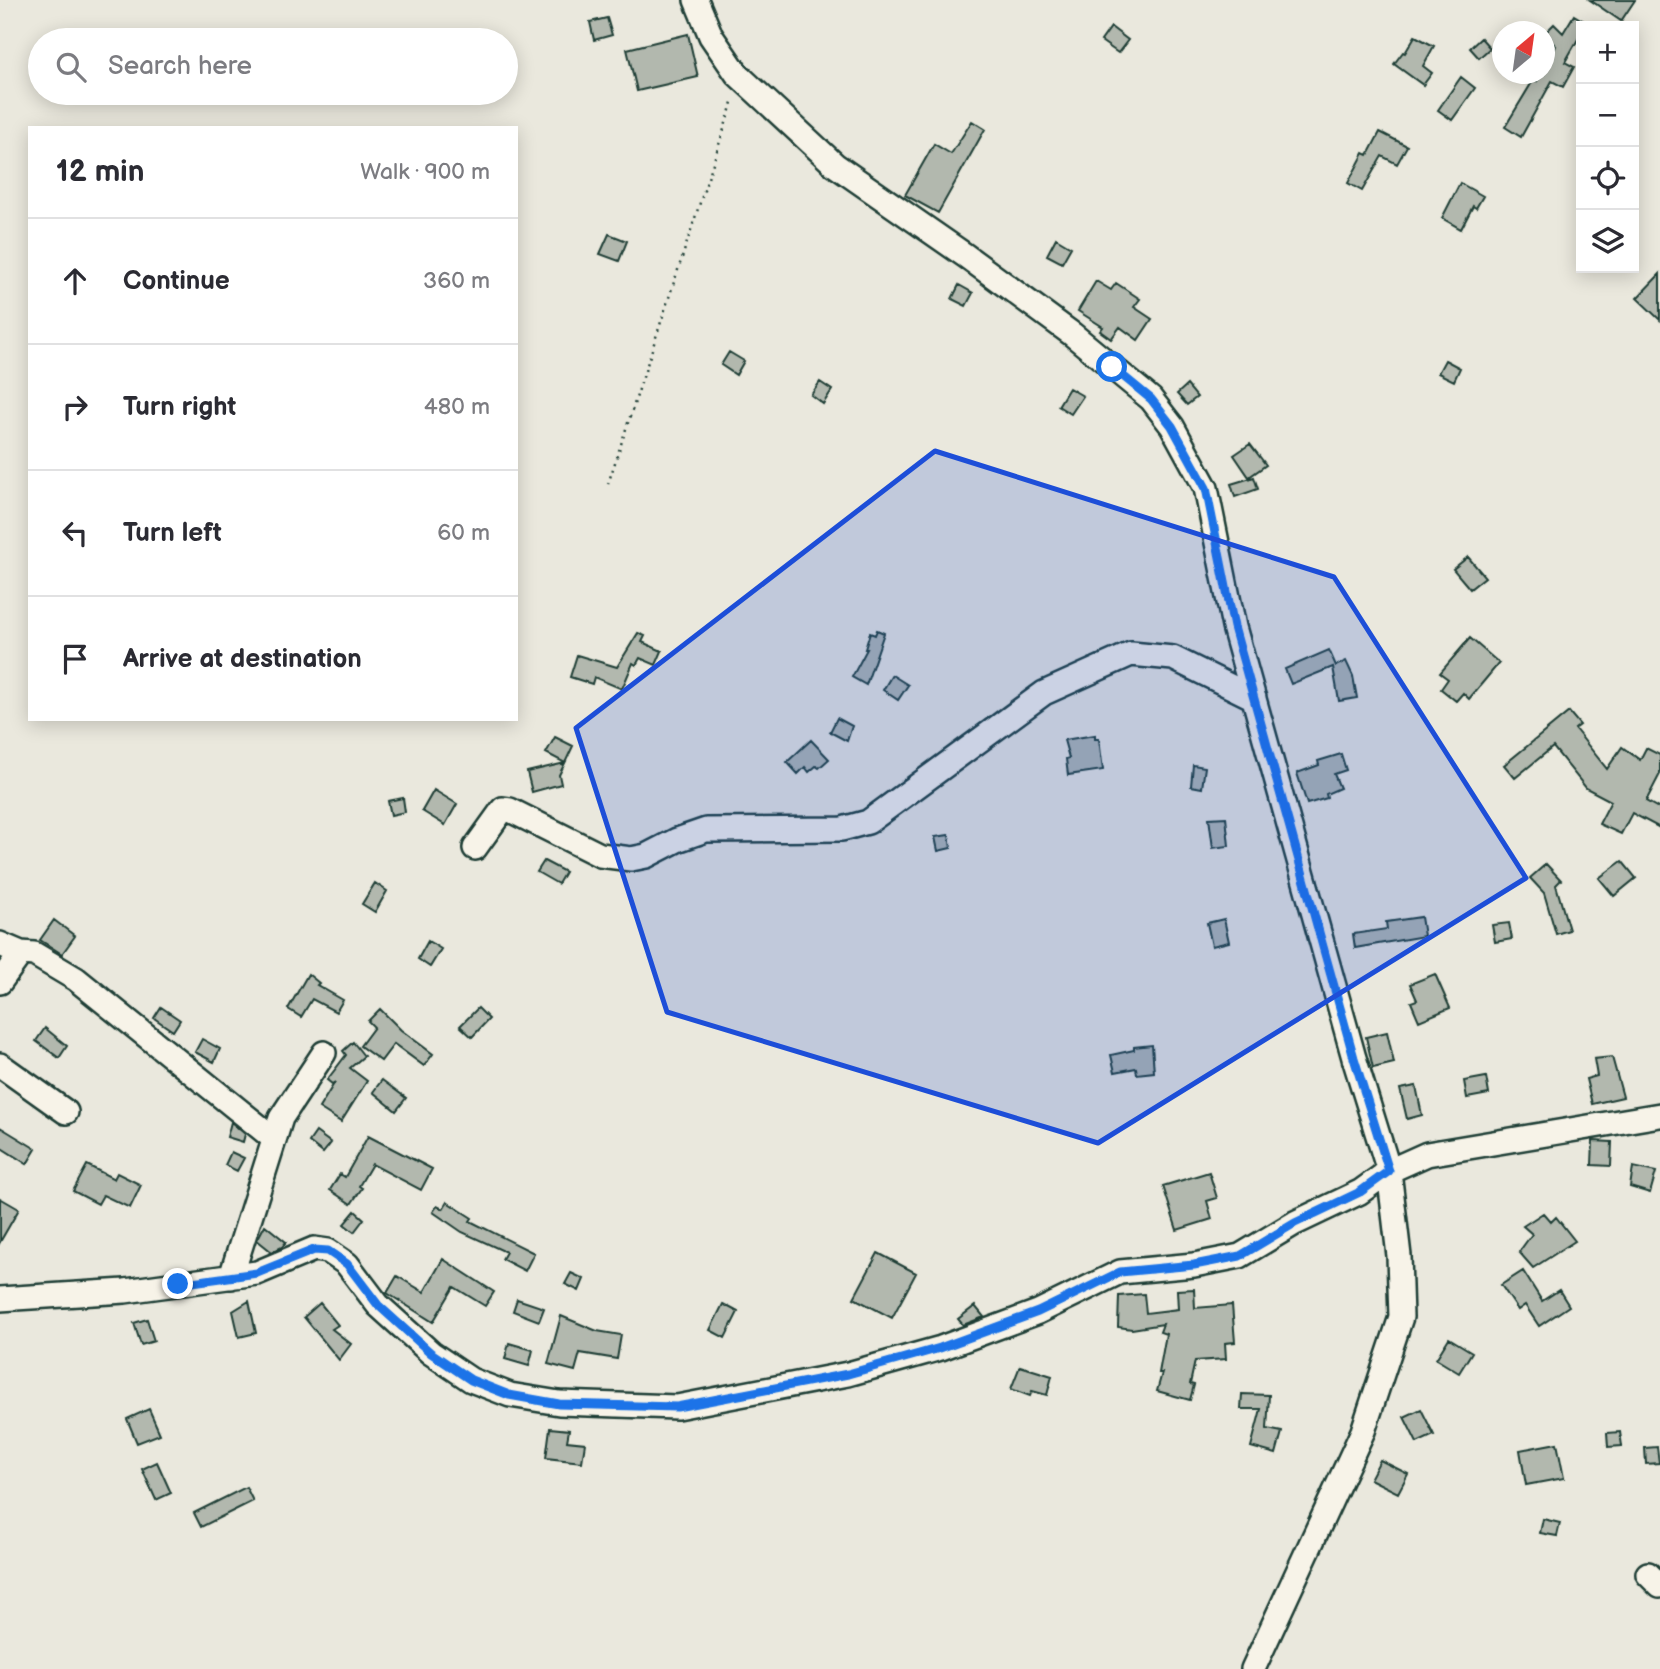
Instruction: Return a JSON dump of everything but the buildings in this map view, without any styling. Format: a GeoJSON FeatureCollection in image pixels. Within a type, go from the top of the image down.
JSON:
{"type":"FeatureCollection","features":[{"type":"Feature","properties":{"kind":"street"},"geometry":{"type":"LineString","coordinates":[[696,0],[711,36],[737,74],[835,165],[1072,334],[1151,399],[1172,426],[1206,488],[1234,627],[1354,1058],[1389,1171],[1399,1256],[1401,1317],[1363,1431],[1253,1669]]}},
{"type":"Feature","properties":{"kind":"street"},"geometry":{"type":"LineString","coordinates":[[475,848],[503,809],[600,855],[631,859],[646,856],[677,839],[706,830],[842,829],[868,822],[1044,693],[1131,654],[1172,658],[1254,698]]}},
{"type":"Feature","properties":{"kind":"street"},"geometry":{"type":"LineString","coordinates":[[0,944],[21,953],[34,954],[76,979],[273,1138]]}},
{"type":"Feature","properties":{"kind":"street"},"geometry":{"type":"LineString","coordinates":[[0,982],[21,953]]}},
{"type":"Feature","properties":{"kind":"street"},"geometry":{"type":"LineString","coordinates":[[231,1277],[281,1118],[324,1053]]}},
{"type":"Feature","properties":{"kind":"street"},"geometry":{"type":"LineString","coordinates":[[0,1065],[66,1112]]}},
{"type":"Feature","properties":{"kind":"street"},"geometry":{"type":"LineString","coordinates":[[0,1299],[125,1291],[231,1277],[257,1273],[314,1250],[328,1251],[347,1264],[378,1305],[431,1353],[471,1380],[509,1395],[559,1404],[677,1407],[848,1374],[940,1348],[1038,1312],[1120,1272],[1194,1265],[1240,1256],[1295,1223],[1360,1192],[1389,1171],[1427,1154],[1660,1115]]}},
{"type":"Feature","properties":{"kind":"path"},"geometry":{"type":"LineString","coordinates":[[608,484],[729,114],[737,74]]}},
{"type":"Feature","properties":{"kind":"highlighted area"},"geometry":{"type":"Polygon","coordinates":[[[935,451],[1334,577],[1526,878],[1098,1143],[667,1012],[576,728],[935,451]]]}},
{"type":"Feature","properties":{"kind":"route"},"geometry":{"type":"LineString","coordinates":[[178,1284],[257,1273],[314,1250],[328,1251],[347,1264],[378,1305],[431,1353],[471,1380],[509,1395],[559,1404],[677,1407],[848,1374],[940,1348],[1038,1312],[1120,1272],[1194,1265],[1240,1256],[1295,1223],[1360,1192],[1389,1171],[1354,1058],[1234,627],[1206,488],[1172,426],[1151,399],[1112,367]]}}]}
